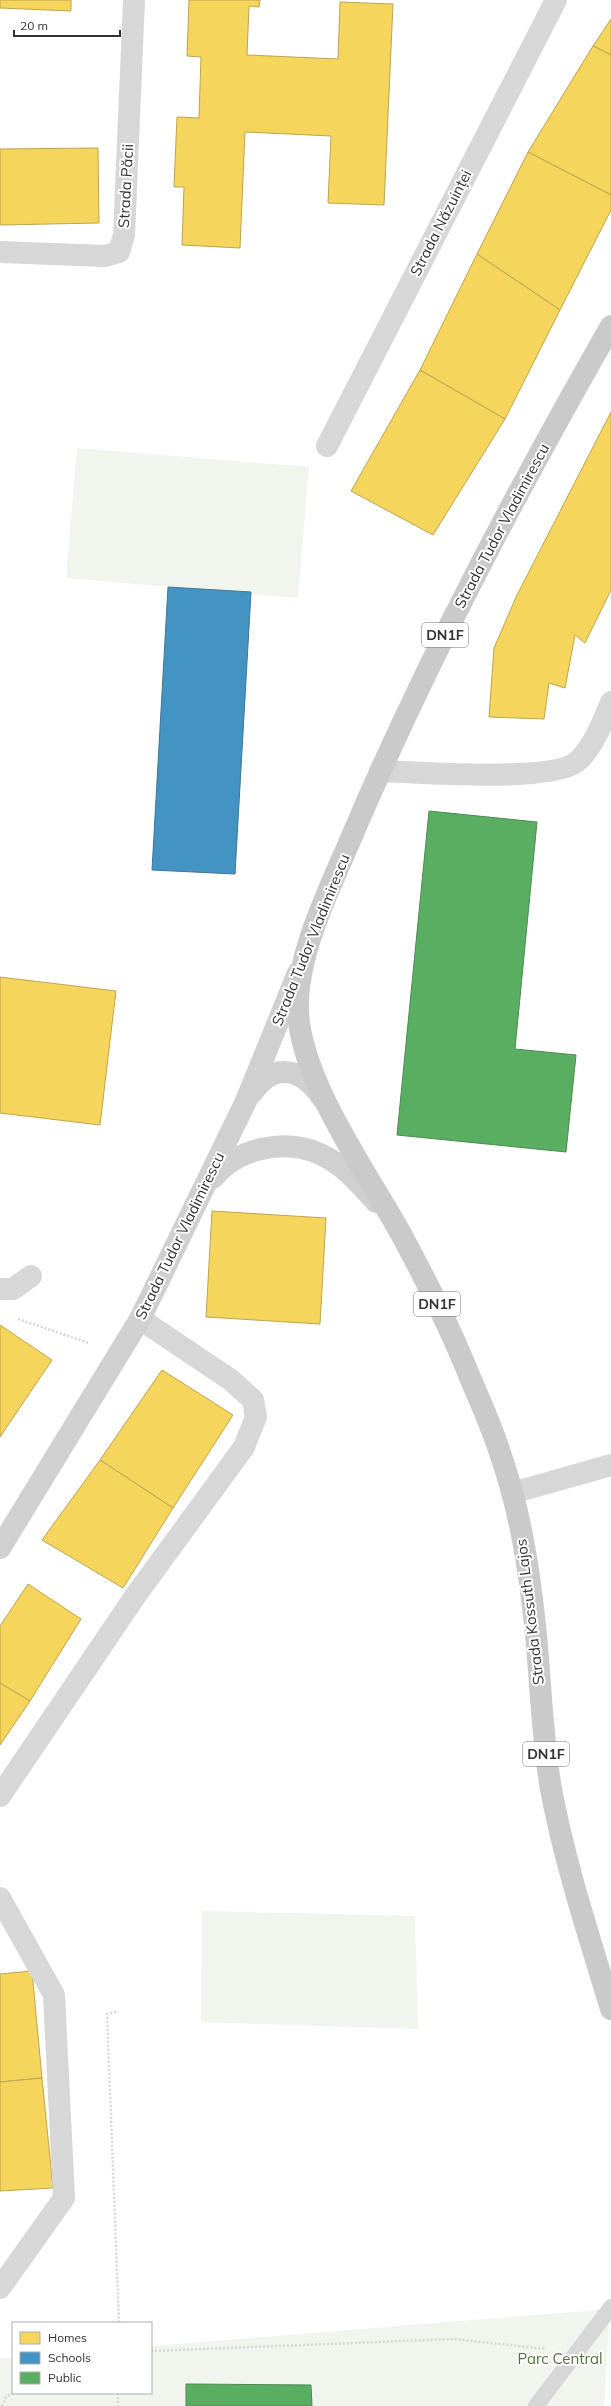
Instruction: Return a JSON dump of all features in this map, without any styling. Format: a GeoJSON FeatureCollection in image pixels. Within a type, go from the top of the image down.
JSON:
{"type":"FeatureCollection","features":[{"type":"Feature","properties":{"kind":"main road","name":"Strada Tudor Vladimirescu"},"geometry":{"type":"LineString","coordinates":[[0,1548],[140,1319],[207,1185],[232,1127],[246,1101],[305,956],[321,910],[380,772],[445,635],[500,529],[611,326]]}},
{"type":"Feature","properties":{"kind":"main road","name":"Strada Kossuth Lajos"},"geometry":{"type":"LineString","coordinates":[[305,956],[297,1006],[302,1046],[318,1083],[339,1125],[399,1231],[446,1322],[469,1373],[501,1456],[512,1493],[526,1558],[533,1612],[542,1719],[550,1785],[565,1857],[611,2009]]}},
{"type":"Feature","properties":{"kind":"main road","name":"Strada Kossuth Lajos"},"geometry":{"type":"LineString","coordinates":[[246,1101],[262,1080],[280,1072],[289,1072],[305,1078],[312,1085],[339,1125]]}},
{"type":"Feature","properties":{"kind":"main road","name":"Strada Kossuth Lajos"},"geometry":{"type":"LineString","coordinates":[[207,1185],[219,1170],[251,1152],[273,1147],[296,1147],[320,1154],[354,1178],[399,1231]]}},
{"type":"Feature","properties":{"kind":"street","name":"Strada Păcii"},"geometry":{"type":"LineString","coordinates":[[0,252],[106,256],[119,252],[124,235],[134,0]]}},
{"type":"Feature","properties":{"kind":"street","name":"Strada Năzuinței"},"geometry":{"type":"LineString","coordinates":[[327,446],[556,0]]}},
{"type":"Feature","properties":{"kind":"street"},"geometry":{"type":"LineString","coordinates":[[380,772],[529,775],[556,771],[578,761],[600,730],[611,702]]}},
{"type":"Feature","properties":{"kind":"street"},"geometry":{"type":"LineString","coordinates":[[0,1289],[13,1289],[31,1276]]}},
{"type":"Feature","properties":{"kind":"street"},"geometry":{"type":"LineString","coordinates":[[0,1796],[136,1595],[244,1447],[256,1417],[253,1400],[231,1380],[140,1319]]}},
{"type":"Feature","properties":{"kind":"street"},"geometry":{"type":"LineString","coordinates":[[512,1493],[611,1465]]}},
{"type":"Feature","properties":{"kind":"street"},"geometry":{"type":"LineString","coordinates":[[0,1898],[54,1995],[64,2198],[0,2288]]}},
{"type":"Feature","properties":{"kind":"lane"},"geometry":{"type":"LineString","coordinates":[[536,2406],[611,2307]]}},
{"type":"Feature","properties":{"kind":"path"},"geometry":{"type":"LineString","coordinates":[[15,1318],[118,1354]]}},
{"type":"Feature","properties":{"kind":"path"},"geometry":{"type":"LineString","coordinates":[[116,2012],[107,2014],[119,2322]]}},
{"type":"Feature","properties":{"kind":"path"},"geometry":{"type":"LineString","coordinates":[[152,2351],[454,2339],[578,2352]]}},
{"type":"Feature","properties":{"kind":"path"},"geometry":{"type":"LineString","coordinates":[[2,2406],[6,2397],[12,2394]]}},
{"type":"Feature","properties":{"kind":"path"},"geometry":{"type":"LineString","coordinates":[[118,2394],[118,2406]]}},
{"type":"Feature","properties":{"kind":"green space"},"geometry":{"type":"Polygon","coordinates":[[[77,448],[309,467],[298,598],[66,578],[77,448]]]}},
{"type":"Feature","properties":{"kind":"green space"},"geometry":{"type":"Polygon","coordinates":[[[202,1911],[415,1916],[418,2029],[201,2022],[202,1911]]]}},
{"type":"Feature","properties":{"kind":"green space","name":"Parc Central"},"geometry":{"type":"Polygon","coordinates":[[[610,2309],[604,2406],[0,2406],[0,2358],[12,2357],[12,2394],[152,2394],[152,2346],[610,2309]]]}},
{"type":"Feature","properties":{"kind":"building: Homes"},"geometry":{"type":"Polygon","coordinates":[[[0,0],[71,0],[71,11],[0,8],[0,0]]]}},
{"type":"Feature","properties":{"kind":"building: Homes"},"geometry":{"type":"Polygon","coordinates":[[[189,0],[260,0],[259,7],[249,6],[247,55],[338,59],[340,2],[393,4],[384,205],[328,203],[331,136],[245,132],[240,248],[182,245],[184,187],[174,187],[177,117],[199,118],[201,57],[187,56],[189,0]]]}},
{"type":"Feature","properties":{"kind":"building: Homes"},"geometry":{"type":"Polygon","coordinates":[[[611,19],[611,55],[593,46],[611,19]]]}},
{"type":"Feature","properties":{"kind":"building: Homes"},"geometry":{"type":"Polygon","coordinates":[[[593,46],[611,55],[611,195],[528,152],[593,46]]]}},
{"type":"Feature","properties":{"kind":"building: Homes"},"geometry":{"type":"Polygon","coordinates":[[[98,148],[99,223],[0,225],[0,149],[98,148]]]}},
{"type":"Feature","properties":{"kind":"building: Homes"},"geometry":{"type":"Polygon","coordinates":[[[528,152],[611,195],[611,210],[560,310],[477,254],[528,152]]]}},
{"type":"Feature","properties":{"kind":"building: Homes"},"geometry":{"type":"Polygon","coordinates":[[[477,254],[560,310],[505,419],[420,370],[477,254]]]}},
{"type":"Feature","properties":{"kind":"building: Homes"},"geometry":{"type":"Polygon","coordinates":[[[420,370],[505,419],[433,535],[351,491],[420,370]]]}},
{"type":"Feature","properties":{"kind":"building: Homes"},"geometry":{"type":"Polygon","coordinates":[[[611,412],[611,590],[585,643],[575,635],[565,688],[549,683],[544,719],[489,717],[494,648],[517,595],[611,412]]]}},
{"type":"Feature","properties":{"kind":"building: Homes"},"geometry":{"type":"Polygon","coordinates":[[[0,977],[116,991],[100,1125],[0,1113],[0,977]]]}},
{"type":"Feature","properties":{"kind":"building: Homes"},"geometry":{"type":"Polygon","coordinates":[[[212,1211],[326,1218],[320,1324],[206,1317],[212,1211]]]}},
{"type":"Feature","properties":{"kind":"building: Homes"},"geometry":{"type":"Polygon","coordinates":[[[0,1325],[52,1360],[0,1437],[0,1325]]]}},
{"type":"Feature","properties":{"kind":"building: Homes"},"geometry":{"type":"Polygon","coordinates":[[[162,1370],[233,1415],[173,1508],[100,1460],[162,1370]]]}},
{"type":"Feature","properties":{"kind":"building: Homes"},"geometry":{"type":"Polygon","coordinates":[[[100,1460],[173,1508],[123,1588],[42,1540],[100,1460]]]}},
{"type":"Feature","properties":{"kind":"building: Homes"},"geometry":{"type":"Polygon","coordinates":[[[28,1584],[81,1619],[30,1701],[0,1683],[0,1626],[28,1584]]]}},
{"type":"Feature","properties":{"kind":"building: Homes"},"geometry":{"type":"Polygon","coordinates":[[[0,1683],[30,1701],[0,1745],[0,1683]]]}},
{"type":"Feature","properties":{"kind":"building: Homes"},"geometry":{"type":"Polygon","coordinates":[[[32,1971],[42,2078],[0,2082],[0,1974],[32,1971]]]}},
{"type":"Feature","properties":{"kind":"building: Homes"},"geometry":{"type":"Polygon","coordinates":[[[42,2078],[53,2188],[0,2191],[0,2082],[42,2078]]]}},
{"type":"Feature","properties":{"kind":"building: Schools"},"geometry":{"type":"Polygon","coordinates":[[[168,587],[251,592],[235,874],[152,870],[168,587]]]}},
{"type":"Feature","properties":{"kind":"building: Public"},"geometry":{"type":"Polygon","coordinates":[[[429,811],[537,822],[515,1049],[576,1055],[566,1152],[397,1135],[429,811]]]}},
{"type":"Feature","properties":{"kind":"building: Public"},"geometry":{"type":"Polygon","coordinates":[[[186,2384],[311,2385],[312,2406],[186,2406],[186,2384]]]}}]}
